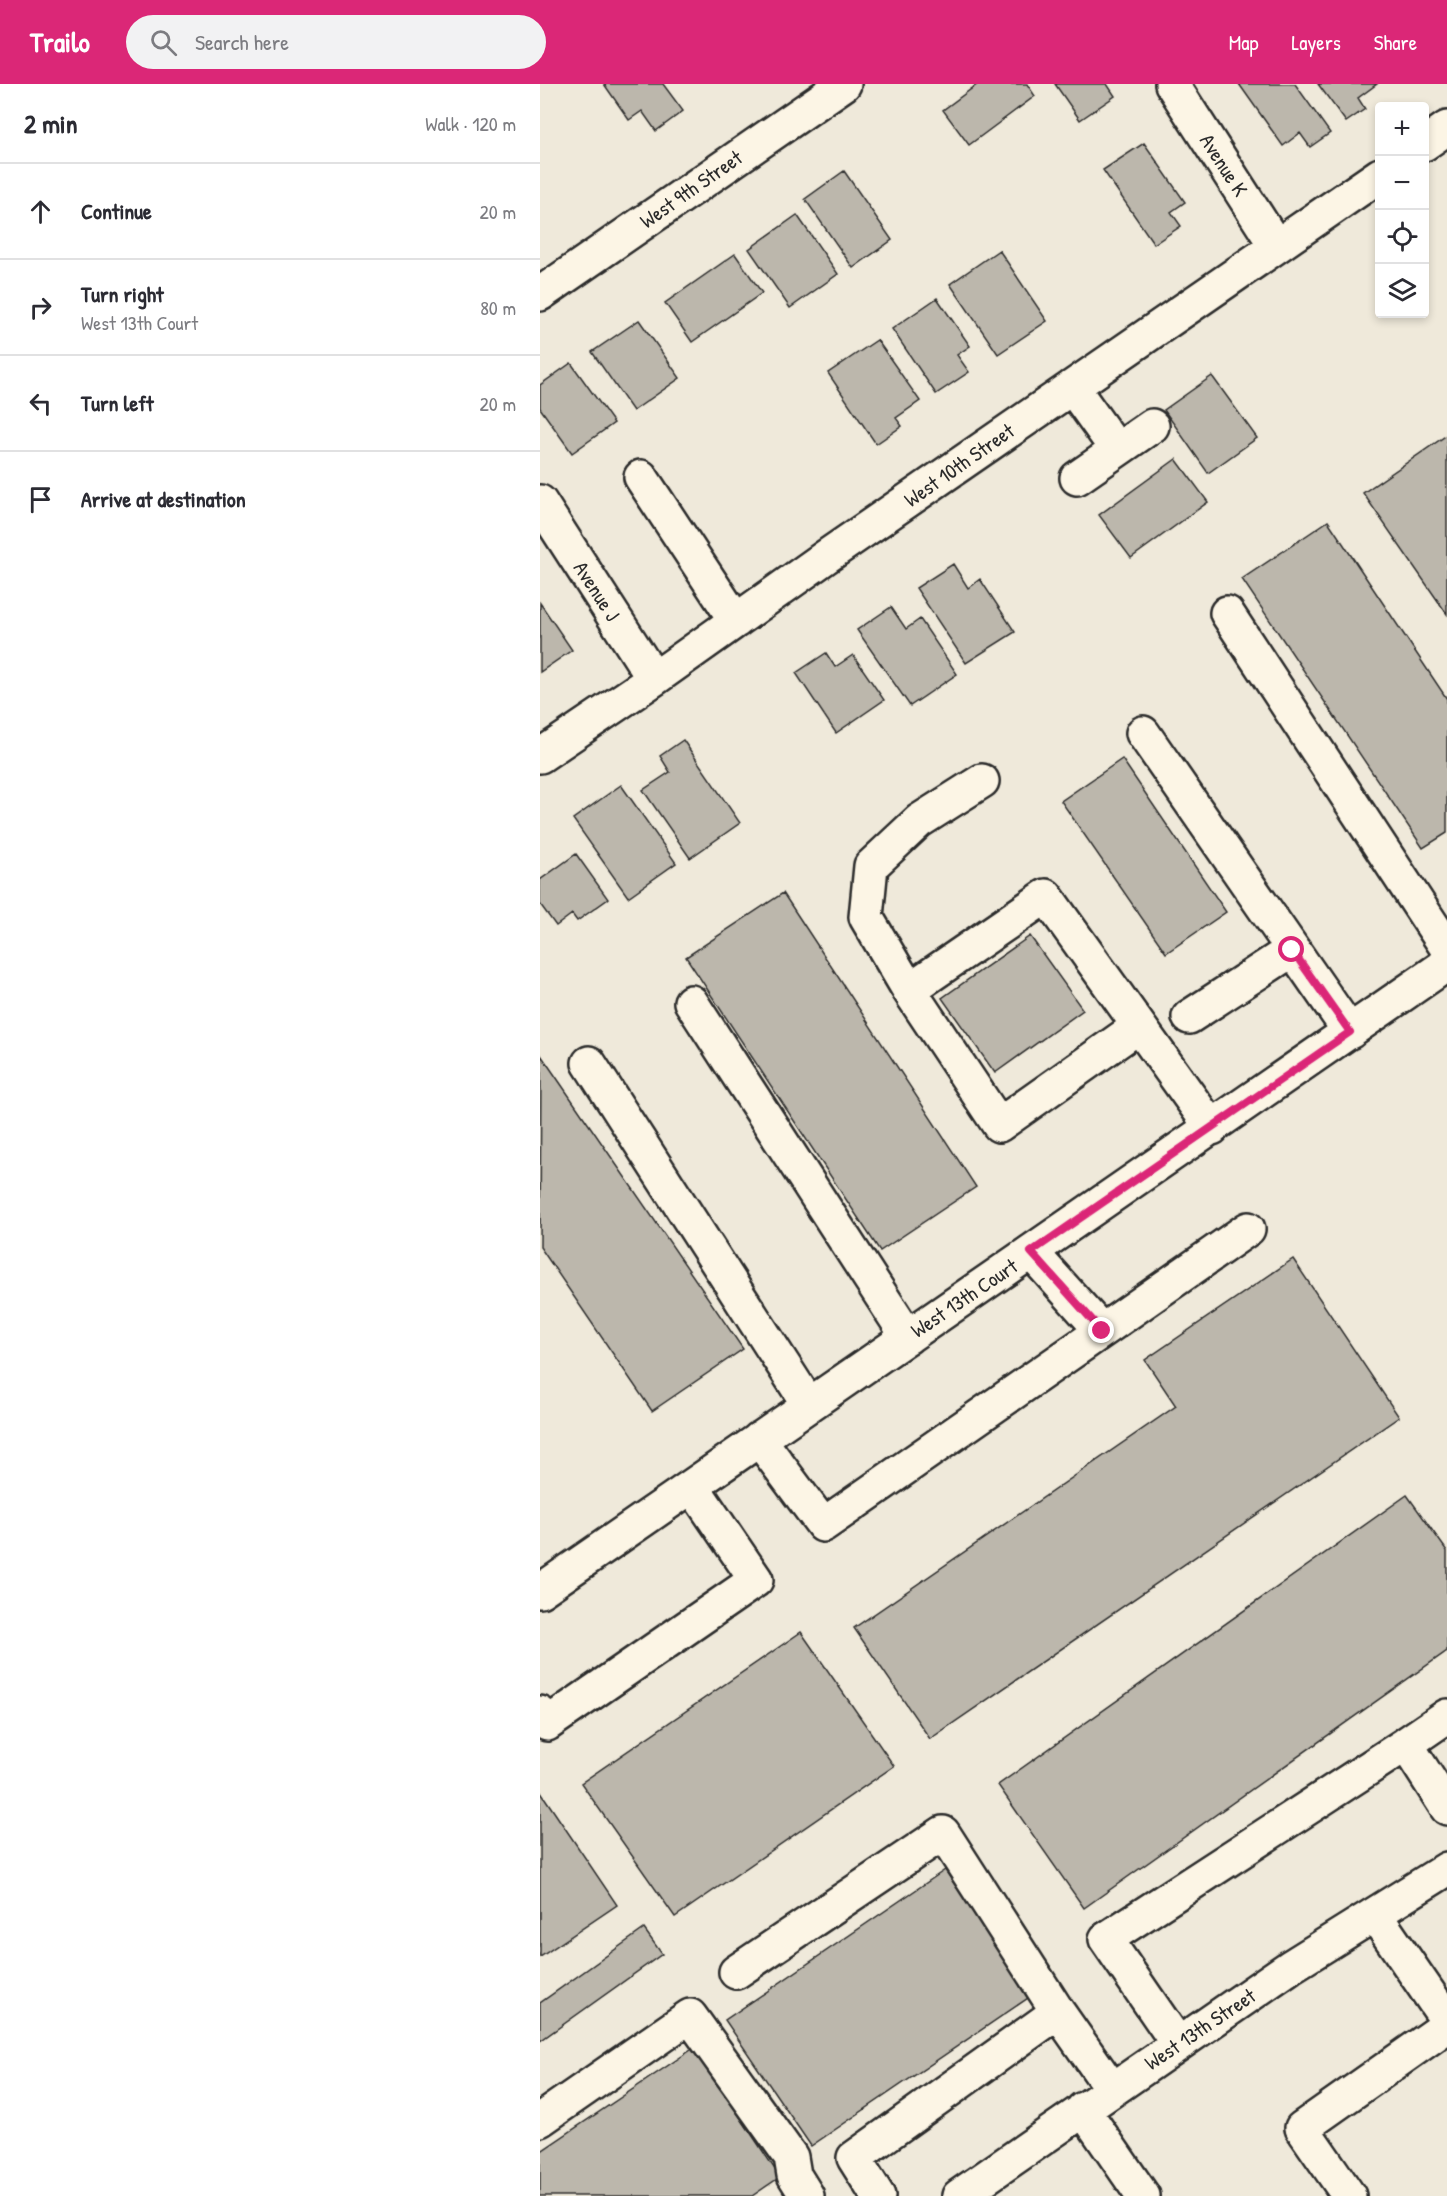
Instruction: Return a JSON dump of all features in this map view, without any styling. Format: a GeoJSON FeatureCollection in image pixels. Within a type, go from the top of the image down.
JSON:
{"type":"FeatureCollection","features":[{"type":"Feature","properties":{"kind":"street","name":"West 9th Street"},"geometry":{"type":"LineString","coordinates":[[540,294],[844,84]]}},
{"type":"Feature","properties":{"kind":"street","name":"Avenue K"},"geometry":{"type":"LineString","coordinates":[[1172,84],[1276,246]]}},
{"type":"Feature","properties":{"kind":"street"},"geometry":{"type":"LineString","coordinates":[[1429,141],[1447,128]]}},
{"type":"Feature","properties":{"kind":"street","name":"West 10th Street"},"geometry":{"type":"LineString","coordinates":[[540,756],[1375,178]]}},
{"type":"Feature","properties":{"kind":"street"},"geometry":{"type":"LineString","coordinates":[[1072,387],[1117,450]]}},
{"type":"Feature","properties":{"kind":"street"},"geometry":{"type":"LineString","coordinates":[[1077,478],[1152,426]]}},
{"type":"Feature","properties":{"kind":"street"},"geometry":{"type":"LineString","coordinates":[[641,477],[735,621]]}},
{"type":"Feature","properties":{"kind":"street","name":"Avenue J"},"geometry":{"type":"LineString","coordinates":[[540,502],[654,679]]}},
{"type":"Feature","properties":{"kind":"street"},"geometry":{"type":"LineString","coordinates":[[1227,613],[1447,948]]}},
{"type":"Feature","properties":{"kind":"street"},"geometry":{"type":"LineString","coordinates":[[1143,733],[1350,1032]]}},
{"type":"Feature","properties":{"kind":"street"},"geometry":{"type":"LineString","coordinates":[[982,781],[919,821],[871,866],[866,917],[909,990],[999,1125],[1139,1026]]}},
{"type":"Feature","properties":{"kind":"street"},"geometry":{"type":"LineString","coordinates":[[909,990],[1046,896],[1212,1128]]}},
{"type":"Feature","properties":{"kind":"street"},"geometry":{"type":"LineString","coordinates":[[1188,1017],[1292,950]]}},
{"type":"Feature","properties":{"kind":"street","name":"West 13th Court"},"geometry":{"type":"LineString","coordinates":[[540,1591],[1447,964]]}},
{"type":"Feature","properties":{"kind":"street"},"geometry":{"type":"LineString","coordinates":[[691,1002],[908,1337]]}},
{"type":"Feature","properties":{"kind":"street"},"geometry":{"type":"LineString","coordinates":[[589,1063],[809,1405]]}},
{"type":"Feature","properties":{"kind":"street"},"geometry":{"type":"LineString","coordinates":[[759,1439],[823,1525],[1248,1229]]}},
{"type":"Feature","properties":{"kind":"street"},"geometry":{"type":"LineString","coordinates":[[1031,1252],[1102,1331]]}},
{"type":"Feature","properties":{"kind":"street"},"geometry":{"type":"LineString","coordinates":[[540,1713],[548,1724],[756,1580],[692,1486]]}},
{"type":"Feature","properties":{"kind":"street"},"geometry":{"type":"LineString","coordinates":[[1178,2044],[1106,1939],[1447,1716]]}},
{"type":"Feature","properties":{"kind":"street"},"geometry":{"type":"LineString","coordinates":[[1406,1744],[1447,1808]]}},
{"type":"Feature","properties":{"kind":"street"},"geometry":{"type":"LineString","coordinates":[[736,1972],[943,1833],[1058,2012],[1112,2089]]}},
{"type":"Feature","properties":{"kind":"street","name":"West 13th Street"},"geometry":{"type":"LineString","coordinates":[[959,2196],[1290,1967],[1447,1869]]}},
{"type":"Feature","properties":{"kind":"street"},"geometry":{"type":"LineString","coordinates":[[1375,1915],[1447,2020]]}},
{"type":"Feature","properties":{"kind":"street"},"geometry":{"type":"LineString","coordinates":[[878,2196],[854,2158],[1058,2012]]}},
{"type":"Feature","properties":{"kind":"street"},"geometry":{"type":"LineString","coordinates":[[540,2120],[690,2016],[790,2157],[794,2175],[807,2196]]}},
{"type":"Feature","properties":{"kind":"street"},"geometry":{"type":"LineString","coordinates":[[1349,2196],[1302,2128],[1447,2026]]}},
{"type":"Feature","properties":{"kind":"street"},"geometry":{"type":"LineString","coordinates":[[1083,2109],[1142,2195]]}},
{"type":"Feature","properties":{"kind":"building"},"geometry":{"type":"Polygon","coordinates":[[[604,84],[663,84],[683,111],[656,131],[642,111],[629,120],[604,84]]]}},
{"type":"Feature","properties":{"kind":"building"},"geometry":{"type":"Polygon","coordinates":[[[978,84],[1027,84],[1035,96],[969,145],[943,110],[978,84]]]}},
{"type":"Feature","properties":{"kind":"building"},"geometry":{"type":"Polygon","coordinates":[[[1055,84],[1107,84],[1115,96],[1080,120],[1055,84]]]}},
{"type":"Feature","properties":{"kind":"building"},"geometry":{"type":"Polygon","coordinates":[[[1239,84],[1295,84],[1330,133],[1310,147],[1300,133],[1283,146],[1239,84]]]}},
{"type":"Feature","properties":{"kind":"building"},"geometry":{"type":"Polygon","coordinates":[[[1318,84],[1377,84],[1358,98],[1365,109],[1346,122],[1318,84]]]}},
{"type":"Feature","properties":{"kind":"building"},"geometry":{"type":"Polygon","coordinates":[[[1144,143],[1185,202],[1171,212],[1181,226],[1154,244],[1103,170],[1144,143]]]}},
{"type":"Feature","properties":{"kind":"building"},"geometry":{"type":"Polygon","coordinates":[[[844,171],[892,240],[853,268],[805,199],[844,171]]]}},
{"type":"Feature","properties":{"kind":"building"},"geometry":{"type":"Polygon","coordinates":[[[797,215],[838,274],[790,308],[749,249],[797,215]]]}},
{"type":"Feature","properties":{"kind":"building"},"geometry":{"type":"Polygon","coordinates":[[[999,250],[1047,321],[998,354],[950,284],[999,250]]]}},
{"type":"Feature","properties":{"kind":"building"},"geometry":{"type":"Polygon","coordinates":[[[735,254],[762,293],[692,342],[665,303],[735,254]]]}},
{"type":"Feature","properties":{"kind":"building"},"geometry":{"type":"Polygon","coordinates":[[[937,298],[970,346],[957,355],[969,372],[936,394],[892,329],[937,298]]]}},
{"type":"Feature","properties":{"kind":"building"},"geometry":{"type":"Polygon","coordinates":[[[639,320],[680,378],[633,411],[592,352],[639,320]]]}},
{"type":"Feature","properties":{"kind":"building"},"geometry":{"type":"Polygon","coordinates":[[[877,340],[920,401],[896,418],[902,426],[876,444],[828,373],[877,340]]]}},
{"type":"Feature","properties":{"kind":"building"},"geometry":{"type":"Polygon","coordinates":[[[571,363],[614,423],[572,453],[540,408],[540,385],[571,363]]]}},
{"type":"Feature","properties":{"kind":"building"},"geometry":{"type":"Polygon","coordinates":[[[1212,376],[1257,438],[1208,473],[1164,410],[1212,376]]]}},
{"type":"Feature","properties":{"kind":"building"},"geometry":{"type":"Polygon","coordinates":[[[1447,435],[1447,614],[1363,493],[1447,435]]]}},
{"type":"Feature","properties":{"kind":"building"},"geometry":{"type":"Polygon","coordinates":[[[1176,459],[1208,502],[1131,558],[1099,515],[1176,459]]]}},
{"type":"Feature","properties":{"kind":"building"},"geometry":{"type":"Polygon","coordinates":[[[1328,521],[1447,699],[1447,833],[1423,848],[1242,579],[1328,521]]]}},
{"type":"Feature","properties":{"kind":"building"},"geometry":{"type":"Polygon","coordinates":[[[953,564],[968,588],[980,579],[1015,632],[966,663],[916,588],[953,564]]]}},
{"type":"Feature","properties":{"kind":"building"},"geometry":{"type":"Polygon","coordinates":[[[540,603],[572,650],[540,672],[540,603]]]}},
{"type":"Feature","properties":{"kind":"building"},"geometry":{"type":"Polygon","coordinates":[[[891,607],[906,629],[920,619],[957,674],[910,706],[857,630],[891,607]]]}},
{"type":"Feature","properties":{"kind":"building"},"geometry":{"type":"Polygon","coordinates":[[[826,653],[835,667],[853,655],[884,700],[836,733],[796,673],[826,653]]]}},
{"type":"Feature","properties":{"kind":"building"},"geometry":{"type":"Polygon","coordinates":[[[683,740],[740,823],[690,858],[643,790],[670,772],[660,756],[683,740]]]}},
{"type":"Feature","properties":{"kind":"building"},"geometry":{"type":"Polygon","coordinates":[[[1122,759],[1226,912],[1166,953],[1061,801],[1122,759]]]}},
{"type":"Feature","properties":{"kind":"building"},"geometry":{"type":"Polygon","coordinates":[[[621,785],[676,863],[628,897],[573,819],[621,785]]]}},
{"type":"Feature","properties":{"kind":"building"},"geometry":{"type":"Polygon","coordinates":[[[576,854],[608,899],[577,921],[572,914],[556,926],[540,904],[540,880],[576,854]]]}},
{"type":"Feature","properties":{"kind":"building"},"geometry":{"type":"Polygon","coordinates":[[[783,893],[976,1187],[880,1251],[686,957],[783,893]]]}},
{"type":"Feature","properties":{"kind":"building"},"geometry":{"type":"Polygon","coordinates":[[[1030,936],[1083,1010],[995,1073],[942,998],[1030,936]]]}},
{"type":"Feature","properties":{"kind":"building"},"geometry":{"type":"Polygon","coordinates":[[[541,1055],[743,1349],[652,1411],[540,1247],[541,1055]]]}},
{"type":"Feature","properties":{"kind":"building"},"geometry":{"type":"Polygon","coordinates":[[[1293,1259],[1399,1417],[930,1739],[854,1628],[1176,1406],[1145,1360],[1293,1259]]]}},
{"type":"Feature","properties":{"kind":"building"},"geometry":{"type":"Polygon","coordinates":[[[1407,1495],[1447,1551],[1447,1651],[1084,1908],[998,1785],[1407,1495]]]}},
{"type":"Feature","properties":{"kind":"building"},"geometry":{"type":"Polygon","coordinates":[[[801,1632],[894,1766],[675,1917],[581,1783],[801,1632]]]}},
{"type":"Feature","properties":{"kind":"building"},"geometry":{"type":"Polygon","coordinates":[[[540,1791],[617,1905],[540,1957],[540,1791]]]}},
{"type":"Feature","properties":{"kind":"building"},"geometry":{"type":"Polygon","coordinates":[[[945,1870],[1031,1996],[811,2146],[725,2020],[945,1870]]]}},
{"type":"Feature","properties":{"kind":"building"},"geometry":{"type":"Polygon","coordinates":[[[644,1929],[662,1954],[540,2041],[540,2003],[644,1929]]]}},
{"type":"Feature","properties":{"kind":"building"},"geometry":{"type":"Polygon","coordinates":[[[694,2048],[780,2177],[752,2196],[540,2196],[540,2152],[694,2048]]]}},
{"type":"Feature","properties":{"kind":"route"},"geometry":{"type":"LineString","coordinates":[[1102,1331],[1031,1252],[1350,1032],[1292,950]]}}]}
